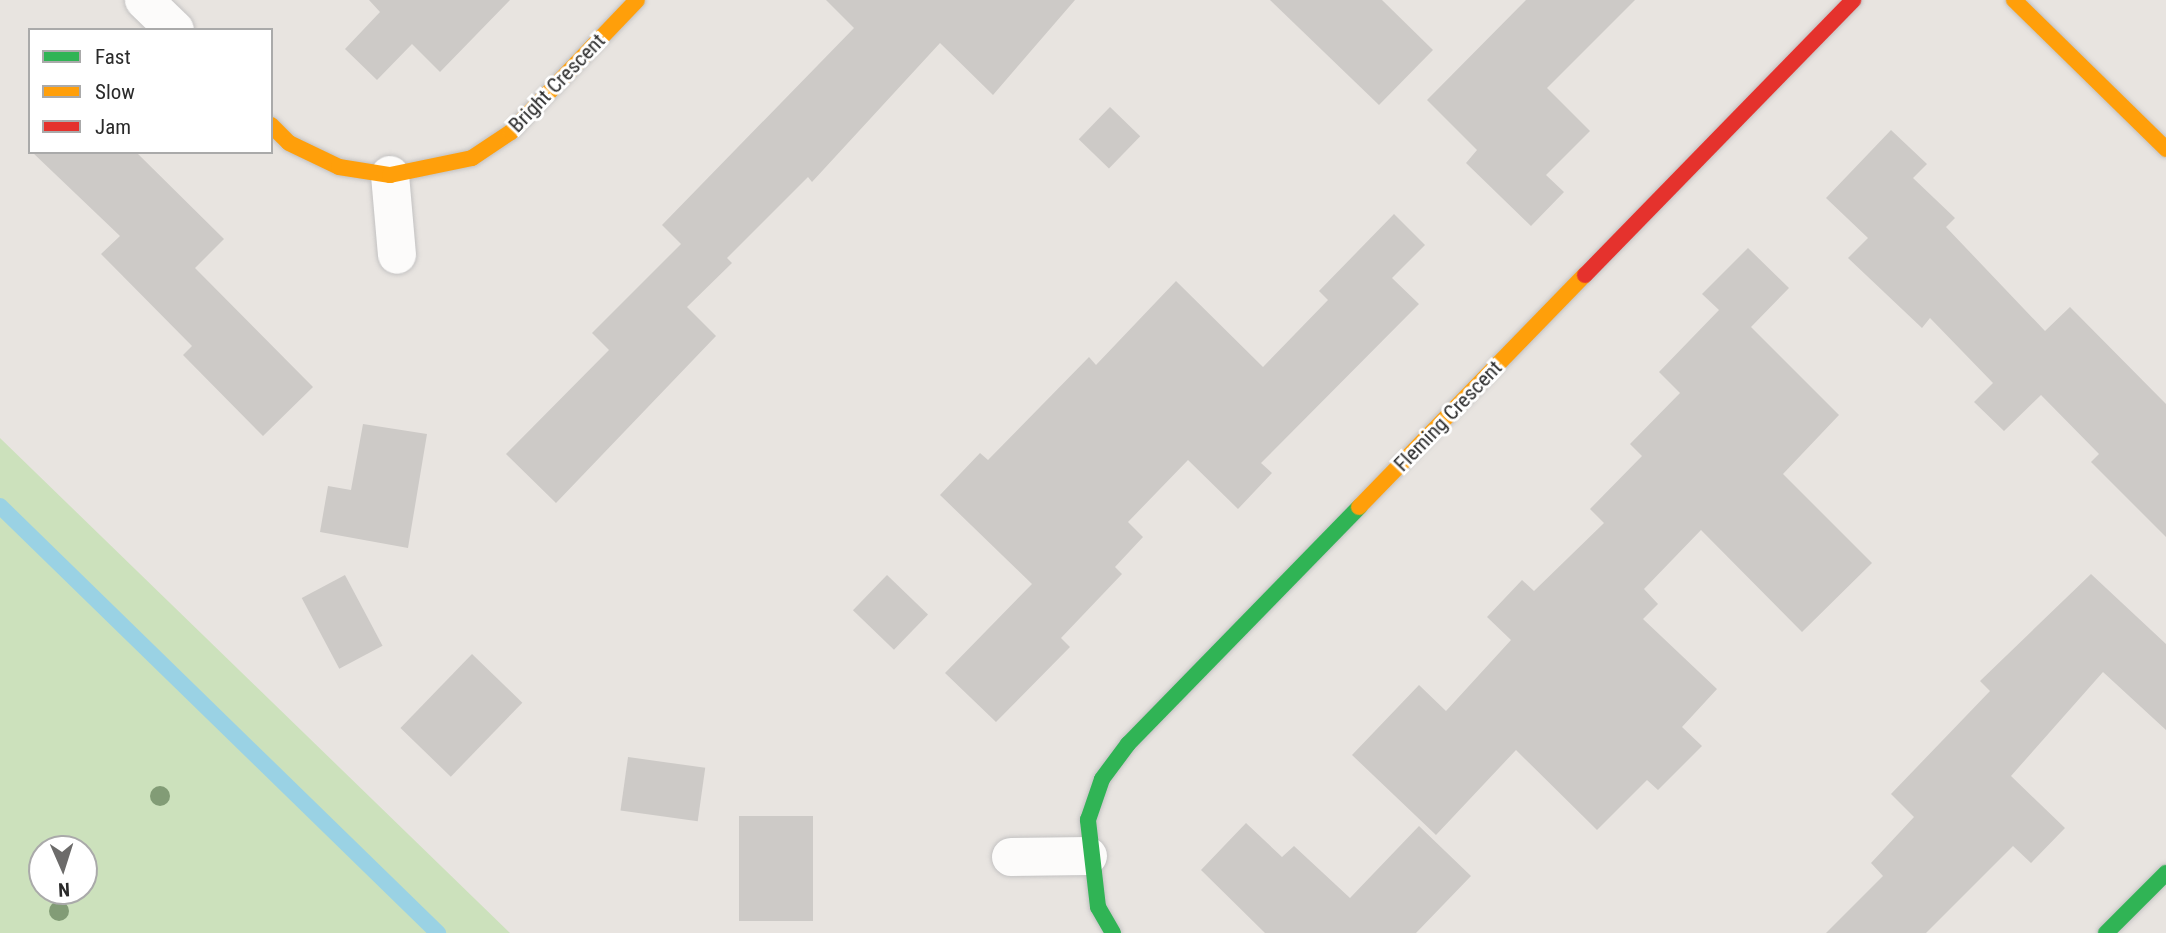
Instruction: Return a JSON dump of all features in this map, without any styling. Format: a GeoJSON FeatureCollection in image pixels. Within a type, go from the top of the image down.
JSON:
{"type":"FeatureCollection","features":[{"type":"Feature","properties":{"kind":"street"},"geometry":{"type":"LineString","coordinates":[[144,0],[172,28]]}},
{"type":"Feature","properties":{"kind":"street","name":"Bright Crescent"},"geometry":{"type":"LineString","coordinates":[[273,127],[289,143],[340,167],[390,175],[472,158],[511,132],[637,0]]}},
{"type":"Feature","properties":{"kind":"street","name":"Fleming Crescent"},"geometry":{"type":"LineString","coordinates":[[1113,933],[1098,907],[1088,856],[1088,820],[1102,779],[1128,744],[1853,0]]}},
{"type":"Feature","properties":{"kind":"street"},"geometry":{"type":"LineString","coordinates":[[2014,0],[2166,149]]}},
{"type":"Feature","properties":{"kind":"street"},"geometry":{"type":"LineString","coordinates":[[390,175],[397,254]]}},
{"type":"Feature","properties":{"kind":"street"},"geometry":{"type":"LineString","coordinates":[[1011,857],[1088,856]]}},
{"type":"Feature","properties":{"kind":"street"},"geometry":{"type":"LineString","coordinates":[[2106,933],[2166,873]]}},
{"type":"Feature","properties":{"kind":"green space"},"geometry":{"type":"Polygon","coordinates":[[[0,438],[510,933],[0,933],[0,438]]]}},
{"type":"Feature","properties":{"kind":"building"},"geometry":{"type":"Polygon","coordinates":[[[369,0],[510,0],[440,72],[412,44],[377,80],[345,49],[380,12],[369,0]]]}},
{"type":"Feature","properties":{"kind":"building"},"geometry":{"type":"Polygon","coordinates":[[[826,0],[1075,0],[993,95],[940,43],[812,182],[808,177],[727,258],[732,263],[687,307],[716,336],[556,503],[506,454],[609,350],[592,333],[681,244],[662,225],[854,28],[826,0]]]}},
{"type":"Feature","properties":{"kind":"building"},"geometry":{"type":"Polygon","coordinates":[[[1270,0],[1382,0],[1433,50],[1379,105],[1270,0]]]}},
{"type":"Feature","properties":{"kind":"building"},"geometry":{"type":"Polygon","coordinates":[[[1526,0],[1635,0],[1547,88],[1590,131],[1546,175],[1564,192],[1531,226],[1466,163],[1477,150],[1427,100],[1526,0]]]}},
{"type":"Feature","properties":{"kind":"building"},"geometry":{"type":"Polygon","coordinates":[[[1110,107],[1140,136],[1109,169],[1079,139],[1110,107]]]}},
{"type":"Feature","properties":{"kind":"building"},"geometry":{"type":"Polygon","coordinates":[[[1891,130],[1927,164],[1913,178],[1955,218],[1946,227],[2045,331],[2070,307],[2166,404],[2166,537],[2091,462],[2099,454],[2041,395],[2004,431],[1974,402],[1993,383],[1930,318],[1922,328],[1848,258],[1868,238],[1826,198],[1891,130]]]}},
{"type":"Feature","properties":{"kind":"building"},"geometry":{"type":"Polygon","coordinates":[[[34,154],[138,154],[224,239],[195,268],[313,387],[263,436],[183,355],[192,346],[101,254],[120,236],[34,154]]]}},
{"type":"Feature","properties":{"kind":"building"},"geometry":{"type":"Polygon","coordinates":[[[1394,214],[1425,245],[1392,278],[1419,304],[1261,463],[1272,473],[1238,509],[1188,460],[1128,522],[1143,537],[1115,567],[1122,574],[1061,638],[1070,647],[996,722],[945,673],[1032,584],[940,495],[980,453],[988,460],[1089,357],[1096,365],[1176,281],[1263,367],[1328,300],[1319,291],[1394,214]]]}},
{"type":"Feature","properties":{"kind":"building"},"geometry":{"type":"Polygon","coordinates":[[[1748,248],[1789,288],[1751,327],[1839,415],[1783,474],[1872,563],[1802,632],[1701,530],[1644,589],[1658,604],[1643,619],[1717,689],[1682,727],[1702,746],[1658,790],[1647,780],[1597,830],[1516,750],[1436,835],[1352,755],[1419,685],[1446,711],[1511,640],[1487,617],[1522,580],[1534,591],[1604,523],[1590,509],[1642,456],[1630,444],[1680,393],[1659,372],[1719,310],[1702,294],[1748,248]]]}},
{"type":"Feature","properties":{"kind":"building"},"geometry":{"type":"Polygon","coordinates":[[[363,424],[427,434],[408,548],[320,532],[328,486],[351,490],[363,424]]]}},
{"type":"Feature","properties":{"kind":"building"},"geometry":{"type":"Polygon","coordinates":[[[2091,574],[2166,644],[2166,730],[2103,672],[2011,776],[2065,828],[2031,863],[2013,846],[1926,933],[1826,933],[1883,876],[1871,863],[1914,817],[1891,794],[1990,691],[1980,681],[2091,574]]]}},
{"type":"Feature","properties":{"kind":"building"},"geometry":{"type":"Polygon","coordinates":[[[345,575],[383,646],[339,669],[302,598],[345,575]]]}},
{"type":"Feature","properties":{"kind":"building"},"geometry":{"type":"Polygon","coordinates":[[[887,575],[928,615],[894,650],[853,610],[887,575]]]}},
{"type":"Feature","properties":{"kind":"building"},"geometry":{"type":"Polygon","coordinates":[[[472,654],[522,703],[451,777],[400,728],[472,654]]]}},
{"type":"Feature","properties":{"kind":"building"},"geometry":{"type":"Polygon","coordinates":[[[628,757],[705,768],[698,821],[620,810],[628,757]]]}},
{"type":"Feature","properties":{"kind":"building"},"geometry":{"type":"Polygon","coordinates":[[[739,816],[813,816],[813,921],[739,921],[739,816]]]}},
{"type":"Feature","properties":{"kind":"building"},"geometry":{"type":"Polygon","coordinates":[[[1246,823],[1282,857],[1294,846],[1350,898],[1419,826],[1471,876],[1416,933],[1265,933],[1201,870],[1246,823]]]}},
{"type":"Feature","properties":{"kind":"waterway"},"geometry":{"type":"LineString","coordinates":[[0,506],[438,933]]}},
{"type":"Feature","properties":{"kind":"traffic: fast"},"geometry":{"type":"LineString","coordinates":[[1113,933],[1098,907],[1088,820],[1102,779],[1128,744],[1359,507]]}},
{"type":"Feature","properties":{"kind":"traffic: fast"},"geometry":{"type":"LineString","coordinates":[[2106,933],[2166,873]]}},
{"type":"Feature","properties":{"kind":"traffic: slow"},"geometry":{"type":"LineString","coordinates":[[273,127],[289,143],[339,167],[390,175],[472,158],[511,132],[637,0]]}},
{"type":"Feature","properties":{"kind":"traffic: slow"},"geometry":{"type":"LineString","coordinates":[[2014,0],[2166,149]]}},
{"type":"Feature","properties":{"kind":"traffic: slow"},"geometry":{"type":"LineString","coordinates":[[1359,507],[1585,275]]}},
{"type":"Feature","properties":{"kind":"traffic: jam"},"geometry":{"type":"LineString","coordinates":[[1585,275],[1853,0]]}}]}
